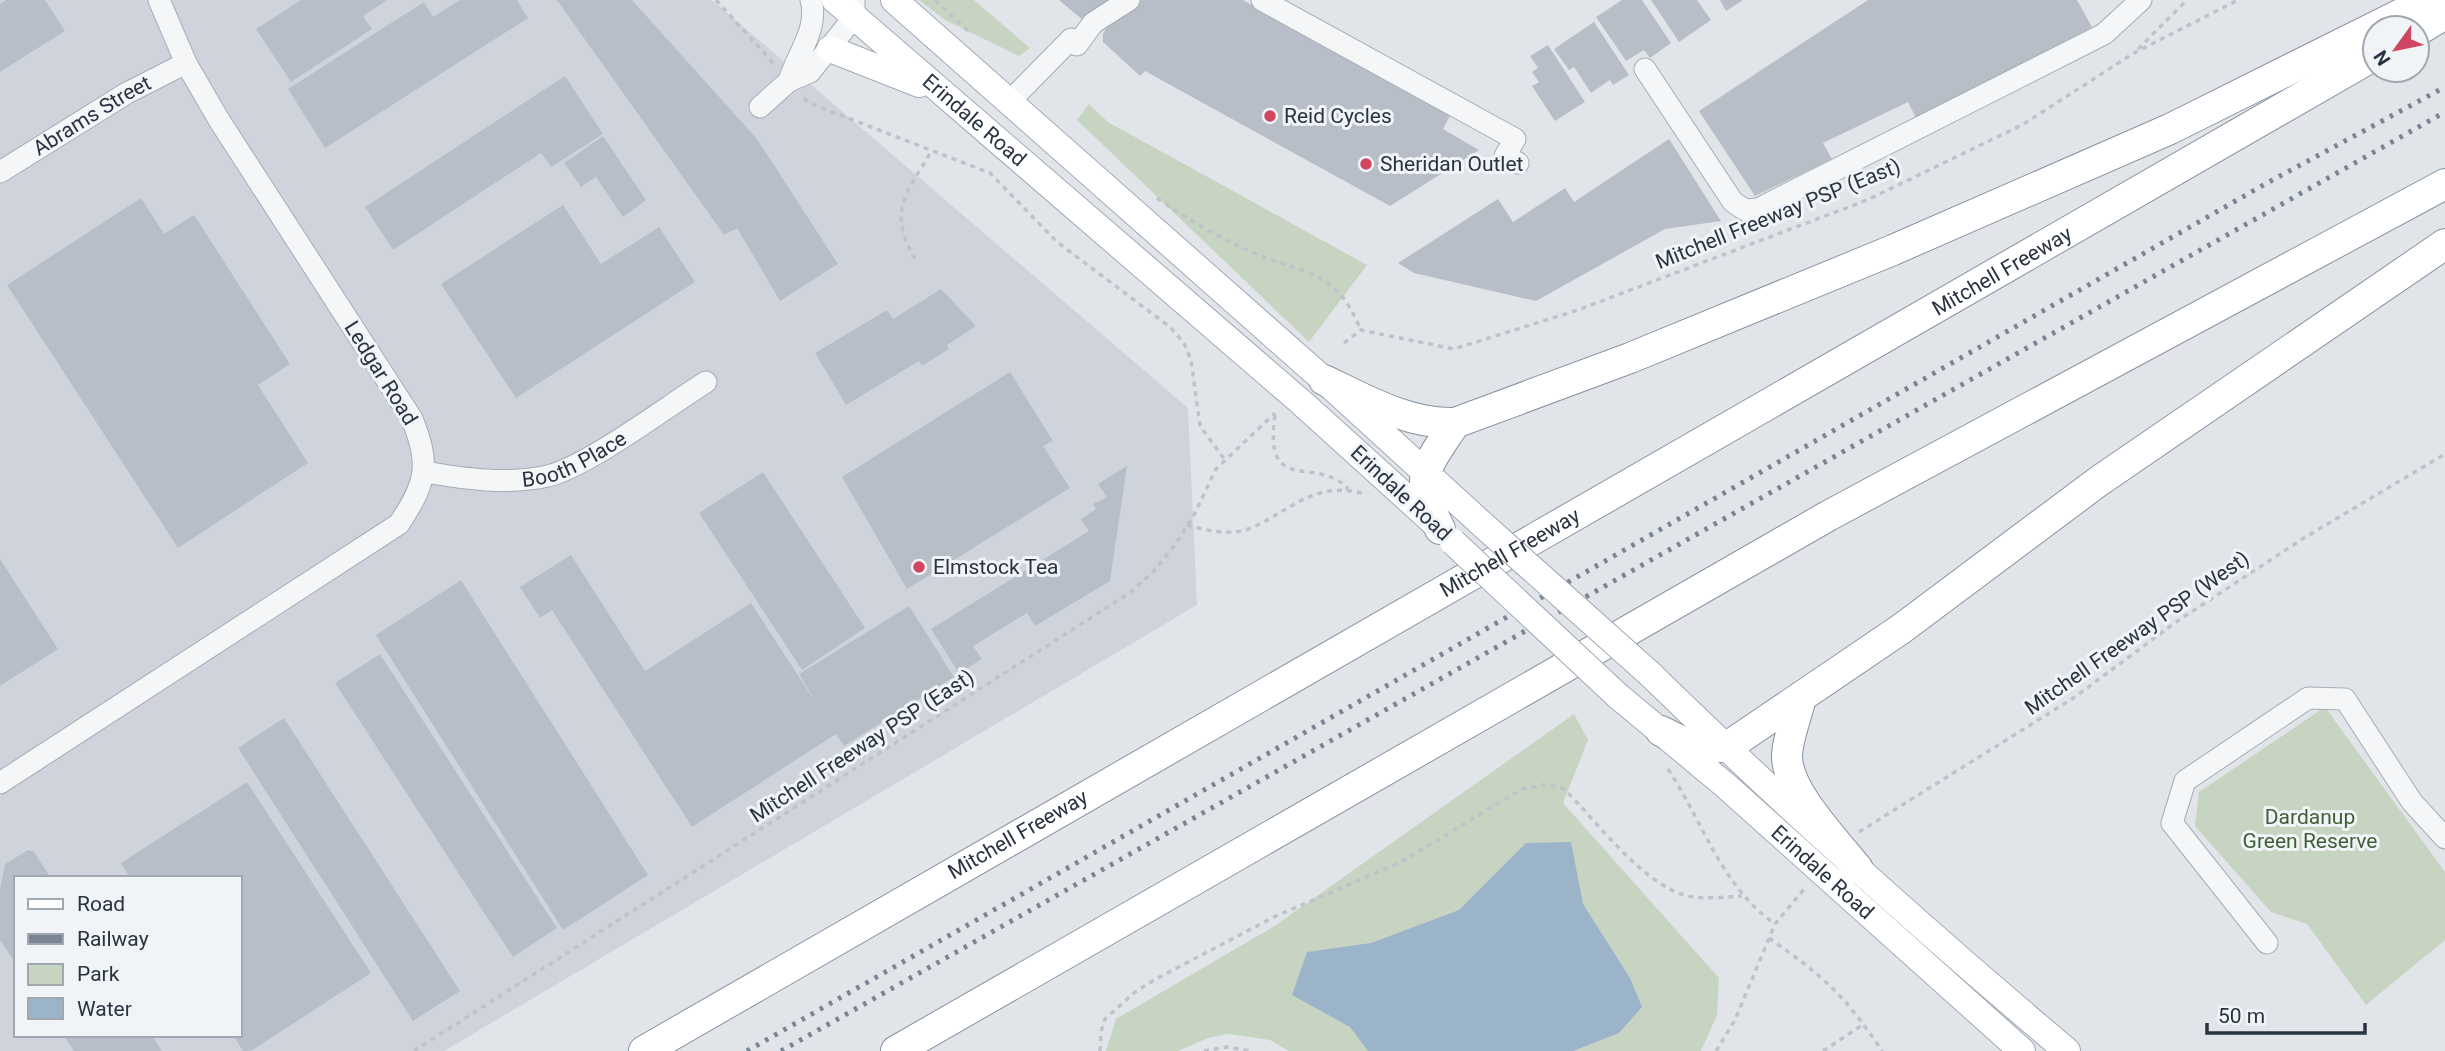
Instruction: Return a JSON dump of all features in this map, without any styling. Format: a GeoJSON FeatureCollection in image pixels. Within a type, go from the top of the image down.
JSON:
{"type":"FeatureCollection","features":[{"type":"Feature","properties":{"kind":"highway"},"geometry":{"type":"LineString","coordinates":[[1324,380],[1399,414],[1426,421],[1455,422],[1630,358],[1893,250],[2170,129],[2429,0]]}},
{"type":"Feature","properties":{"kind":"highway","name":"Mitchell Freeway"},"geometry":{"type":"LineString","coordinates":[[644,1051],[1336,655],[1556,524],[1987,282],[2361,63]]}},
{"type":"Feature","properties":{"kind":"highway"},"geometry":{"type":"LineString","coordinates":[[896,1051],[1828,516],[2445,184]]}},
{"type":"Feature","properties":{"kind":"highway"},"geometry":{"type":"LineString","coordinates":[[1661,731],[1696,749],[1723,748],[1901,629],[2099,481],[2445,244]]}},
{"type":"Feature","properties":{"kind":"highway"},"geometry":{"type":"LineString","coordinates":[[1447,536],[1423,489],[1425,471],[1455,422]]}},
{"type":"Feature","properties":{"kind":"highway"},"geometry":{"type":"LineString","coordinates":[[1801,697],[1787,756],[1789,774],[1797,790],[1858,869]]}},
{"type":"Feature","properties":{"kind":"main road","name":"Erindale Road"},"geometry":{"type":"LineString","coordinates":[[894,0],[1324,380],[1650,674],[1723,748],[2067,1051]]}},
{"type":"Feature","properties":{"kind":"main road","name":"Erindale Road"},"geometry":{"type":"LineString","coordinates":[[847,6],[1302,403],[1618,696],[1725,785],[2022,1051]]}},
{"type":"Feature","properties":{"kind":"main road"},"geometry":{"type":"LineString","coordinates":[[830,49],[884,68],[952,100]]}},
{"type":"Feature","properties":{"kind":"street","name":"Ledgar Road"},"geometry":{"type":"LineString","coordinates":[[159,0],[186,63],[219,120],[412,419],[424,447],[425,472]]}},
{"type":"Feature","properties":{"kind":"street"},"geometry":{"type":"LineString","coordinates":[[789,81],[809,33],[814,11],[811,0]]}},
{"type":"Feature","properties":{"kind":"street"},"geometry":{"type":"LineString","coordinates":[[1009,102],[1093,23],[1129,0]]}},
{"type":"Feature","properties":{"kind":"street"},"geometry":{"type":"LineString","coordinates":[[1262,0],[1514,139],[1505,156],[1518,163]]}},
{"type":"Feature","properties":{"kind":"street"},"geometry":{"type":"LineString","coordinates":[[1645,69],[1662,111],[1733,202],[1745,210],[1758,209],[2104,34],[2141,0]]}},
{"type":"Feature","properties":{"kind":"street"},"geometry":{"type":"LineString","coordinates":[[760,107],[789,81],[810,72],[830,49],[847,6]]}},
{"type":"Feature","properties":{"kind":"street","name":"Abrams Street"},"geometry":{"type":"LineString","coordinates":[[0,172],[127,93],[186,63]]}},
{"type":"Feature","properties":{"kind":"street","name":"Booth Place"},"geometry":{"type":"LineString","coordinates":[[425,472],[489,481],[520,481],[551,475],[580,462],[706,382]]}},
{"type":"Feature","properties":{"kind":"street"},"geometry":{"type":"LineString","coordinates":[[0,783],[399,524],[416,498],[425,472]]}},
{"type":"Feature","properties":{"kind":"street"},"geometry":{"type":"LineString","coordinates":[[2267,943],[2172,823],[2185,781],[2308,698],[2344,699],[2412,802],[2445,838]]}},
{"type":"Feature","properties":{"kind":"path"},"geometry":{"type":"LineString","coordinates":[[716,0],[809,103],[990,173],[1057,242],[1170,327],[1184,343],[1191,360],[1200,426],[1225,461]]}},
{"type":"Feature","properties":{"kind":"path"},"geometry":{"type":"LineString","coordinates":[[934,0],[975,38]]}},
{"type":"Feature","properties":{"kind":"path"},"geometry":{"type":"LineString","coordinates":[[2134,53],[2187,0]]}},
{"type":"Feature","properties":{"kind":"path","name":"Mitchell Freeway PSP (East)"},"geometry":{"type":"LineString","coordinates":[[1361,330],[1454,349],[1578,310],[1867,200],[2022,125],[2134,53],[2238,0]]}},
{"type":"Feature","properties":{"kind":"path"},"geometry":{"type":"LineString","coordinates":[[915,259],[902,236],[901,209],[932,150]]}},
{"type":"Feature","properties":{"kind":"path"},"geometry":{"type":"LineString","coordinates":[[1155,197],[1197,226],[1257,254],[1311,274],[1334,287],[1352,308],[1361,330],[1344,343]]}},
{"type":"Feature","properties":{"kind":"path","name":"Mitchell Freeway PSP (East)"},"geometry":{"type":"LineString","coordinates":[[414,1051],[1128,594],[1152,573],[1187,525],[1216,469],[1275,413],[1273,440],[1283,465],[1292,470],[1337,479],[1348,489],[1307,496],[1250,529],[1229,532],[1187,525]]}},
{"type":"Feature","properties":{"kind":"path","name":"Mitchell Freeway PSP (West)"},"geometry":{"type":"LineString","coordinates":[[1855,835],[2075,697],[2176,622],[2304,538],[2445,454]]}},
{"type":"Feature","properties":{"kind":"path"},"geometry":{"type":"LineString","coordinates":[[1664,764],[1742,895],[1775,924]]}},
{"type":"Feature","properties":{"kind":"path"},"geometry":{"type":"LineString","coordinates":[[1100,1051],[1105,1019],[1135,992],[1154,980],[1274,917],[1401,862],[1477,814],[1532,785],[1558,785],[1564,789],[1644,871],[1675,891],[1691,896],[1742,895]]}},
{"type":"Feature","properties":{"kind":"path"},"geometry":{"type":"LineString","coordinates":[[1716,1051],[1735,1020],[1775,924],[1811,882]]}},
{"type":"Feature","properties":{"kind":"path"},"geometry":{"type":"LineString","coordinates":[[1769,938],[1824,977],[1864,1024],[1882,1051]]}},
{"type":"Feature","properties":{"kind":"path"},"geometry":{"type":"LineString","coordinates":[[1823,1051],[1864,1024]]}},
{"type":"Feature","properties":{"kind":"path"},"geometry":{"type":"LineString","coordinates":[[1205,1051],[1226,1048],[1251,1051]]}},
{"type":"Feature","properties":{"kind":"shaded area"},"geometry":{"type":"Polygon","coordinates":[[[0,0],[712,0],[1188,408],[1197,605],[444,1051],[0,1051],[0,0]]]}},
{"type":"Feature","properties":{"kind":"green space"},"geometry":{"type":"Polygon","coordinates":[[[919,0],[974,0],[1030,48],[1019,56],[945,20],[919,0]]]}},
{"type":"Feature","properties":{"kind":"green space"},"geometry":{"type":"Polygon","coordinates":[[[1089,104],[1108,122],[1367,265],[1309,342],[1077,120],[1089,104]]]}},
{"type":"Feature","properties":{"kind":"green space","name":"Dardanup Green Reserve"},"geometry":{"type":"Polygon","coordinates":[[[2325,707],[2445,872],[2445,940],[2366,1005],[2307,924],[2271,912],[2195,826],[2199,792],[2325,707]]]}},
{"type":"Feature","properties":{"kind":"green space"},"geometry":{"type":"Polygon","coordinates":[[[1574,714],[1588,740],[1563,803],[1719,978],[1717,1015],[1701,1051],[1289,1051],[1270,1040],[1229,1034],[1208,1038],[1178,1051],[1106,1051],[1116,1019],[1273,927],[1574,714]]]}},
{"type":"Feature","properties":{"kind":"water"},"geometry":{"type":"Polygon","coordinates":[[[1571,842],[1583,904],[1630,978],[1642,1007],[1619,1033],[1573,1051],[1368,1051],[1350,1027],[1292,995],[1307,952],[1371,943],[1459,910],[1526,843],[1571,842]]]}},
{"type":"Feature","properties":{"kind":"building"},"geometry":{"type":"Polygon","coordinates":[[[6,0],[45,0],[65,31],[0,72],[0,4],[6,0]]]}},
{"type":"Feature","properties":{"kind":"building"},"geometry":{"type":"Polygon","coordinates":[[[301,0],[387,0],[363,16],[372,29],[291,82],[256,29],[301,0]]]}},
{"type":"Feature","properties":{"kind":"building"},"geometry":{"type":"Polygon","coordinates":[[[460,0],[517,0],[528,18],[325,148],[288,89],[424,2],[433,17],[460,0]]]}},
{"type":"Feature","properties":{"kind":"building"},"geometry":{"type":"Polygon","coordinates":[[[557,0],[632,0],[757,139],[838,264],[780,301],[737,228],[724,235],[557,0]]]}},
{"type":"Feature","properties":{"kind":"building"},"geometry":{"type":"Polygon","coordinates":[[[1059,0],[1114,0],[1084,21],[1059,0]]]}},
{"type":"Feature","properties":{"kind":"building"},"geometry":{"type":"Polygon","coordinates":[[[1142,0],[1243,0],[1451,114],[1443,129],[1479,150],[1390,206],[1145,71],[1140,76],[1103,42],[1103,34],[1110,20],[1142,0]]]}},
{"type":"Feature","properties":{"kind":"building"},"geometry":{"type":"Polygon","coordinates":[[[1622,0],[1642,0],[1671,43],[1650,58],[1644,50],[1626,61],[1596,17],[1622,0]]]}},
{"type":"Feature","properties":{"kind":"building"},"geometry":{"type":"Polygon","coordinates":[[[1651,0],[1697,0],[1711,20],[1679,42],[1651,0]]]}},
{"type":"Feature","properties":{"kind":"building"},"geometry":{"type":"Polygon","coordinates":[[[1720,0],[1743,0],[1726,11],[1720,0]]]}},
{"type":"Feature","properties":{"kind":"building"},"geometry":{"type":"Polygon","coordinates":[[[1868,0],[2077,0],[2092,27],[1916,118],[1908,102],[1823,143],[1832,159],[1755,196],[1699,111],[1868,0]]]}},
{"type":"Feature","properties":{"kind":"building"},"geometry":{"type":"Polygon","coordinates":[[[1594,22],[1629,75],[1613,85],[1610,80],[1591,93],[1574,67],[1569,70],[1554,49],[1594,22]]]}},
{"type":"Feature","properties":{"kind":"building"},"geometry":{"type":"Polygon","coordinates":[[[1548,45],[1585,102],[1555,121],[1532,86],[1539,82],[1532,72],[1538,68],[1530,56],[1548,45]]]}},
{"type":"Feature","properties":{"kind":"building"},"geometry":{"type":"Polygon","coordinates":[[[565,76],[603,134],[551,167],[541,153],[393,250],[365,207],[565,76]]]}},
{"type":"Feature","properties":{"kind":"building"},"geometry":{"type":"Polygon","coordinates":[[[603,136],[646,200],[623,217],[596,177],[581,187],[564,163],[603,136]]]}},
{"type":"Feature","properties":{"kind":"building"},"geometry":{"type":"Polygon","coordinates":[[[1669,139],[1721,221],[1665,229],[1536,301],[1414,273],[1398,263],[1498,199],[1513,222],[1565,188],[1574,202],[1669,139]]]}},
{"type":"Feature","properties":{"kind":"building"},"geometry":{"type":"Polygon","coordinates":[[[141,198],[164,234],[194,215],[290,364],[258,385],[308,463],[178,548],[7,285],[141,198]]]}},
{"type":"Feature","properties":{"kind":"building"},"geometry":{"type":"Polygon","coordinates":[[[563,205],[601,264],[659,227],[695,282],[516,398],[441,284],[563,205]]]}},
{"type":"Feature","properties":{"kind":"building"},"geometry":{"type":"Polygon","coordinates":[[[941,289],[976,326],[947,345],[949,349],[922,366],[919,361],[846,405],[815,353],[887,310],[893,319],[941,289]]]}},
{"type":"Feature","properties":{"kind":"building"},"geometry":{"type":"Polygon","coordinates":[[[1010,372],[1053,441],[1043,446],[1070,488],[907,589],[842,477],[1010,372]]]}},
{"type":"Feature","properties":{"kind":"building"},"geometry":{"type":"Polygon","coordinates":[[[1127,466],[1110,581],[1035,626],[1027,613],[973,646],[982,659],[959,673],[931,629],[1089,531],[1081,519],[1096,509],[1093,504],[1107,497],[1098,484],[1127,466]]]}},
{"type":"Feature","properties":{"kind":"building"},"geometry":{"type":"Polygon","coordinates":[[[763,472],[865,628],[802,670],[699,513],[763,472]]]}},
{"type":"Feature","properties":{"kind":"building"},"geometry":{"type":"Polygon","coordinates":[[[571,555],[645,671],[751,603],[818,706],[799,674],[909,606],[954,677],[844,746],[836,734],[692,827],[552,610],[540,618],[520,587],[571,555]]]}},
{"type":"Feature","properties":{"kind":"building"},"geometry":{"type":"Polygon","coordinates":[[[0,559],[58,649],[0,686],[0,559]]]}},
{"type":"Feature","properties":{"kind":"building"},"geometry":{"type":"Polygon","coordinates":[[[461,580],[648,875],[563,930],[376,635],[461,580]]]}},
{"type":"Feature","properties":{"kind":"building"},"geometry":{"type":"Polygon","coordinates":[[[380,654],[557,928],[513,957],[335,683],[380,654]]]}},
{"type":"Feature","properties":{"kind":"building"},"geometry":{"type":"Polygon","coordinates":[[[284,718],[460,991],[413,1021],[238,748],[284,718]]]}},
{"type":"Feature","properties":{"kind":"building"},"geometry":{"type":"Polygon","coordinates":[[[247,782],[371,973],[251,1051],[243,1051],[234,1037],[242,1037],[242,876],[129,876],[121,863],[247,782]]]}},
{"type":"Feature","properties":{"kind":"building"},"geometry":{"type":"Polygon","coordinates":[[[28,850],[34,852],[50,876],[14,876],[14,961],[0,940],[0,890],[5,864],[28,850]]]}},
{"type":"Feature","properties":{"kind":"building"},"geometry":{"type":"Polygon","coordinates":[[[64,1037],[153,1037],[162,1051],[74,1051],[64,1037]]]}},
{"type":"Feature","properties":{"kind":"railway"},"geometry":{"type":"LineString","coordinates":[[747,1051],[2267,183],[2445,87]]}},
{"type":"Feature","properties":{"kind":"railway"},"geometry":{"type":"LineString","coordinates":[[781,1051],[2445,112]]}},
{"type":"Feature","properties":{"kind":"place","name":"Reid Cycles"},"geometry":{"type":"Point","coordinates":[1270,116]}},
{"type":"Feature","properties":{"kind":"place","name":"Sheridan Outlet"},"geometry":{"type":"Point","coordinates":[1366,164]}},
{"type":"Feature","properties":{"kind":"place","name":"Elmstock Tea"},"geometry":{"type":"Point","coordinates":[919,567]}}]}
